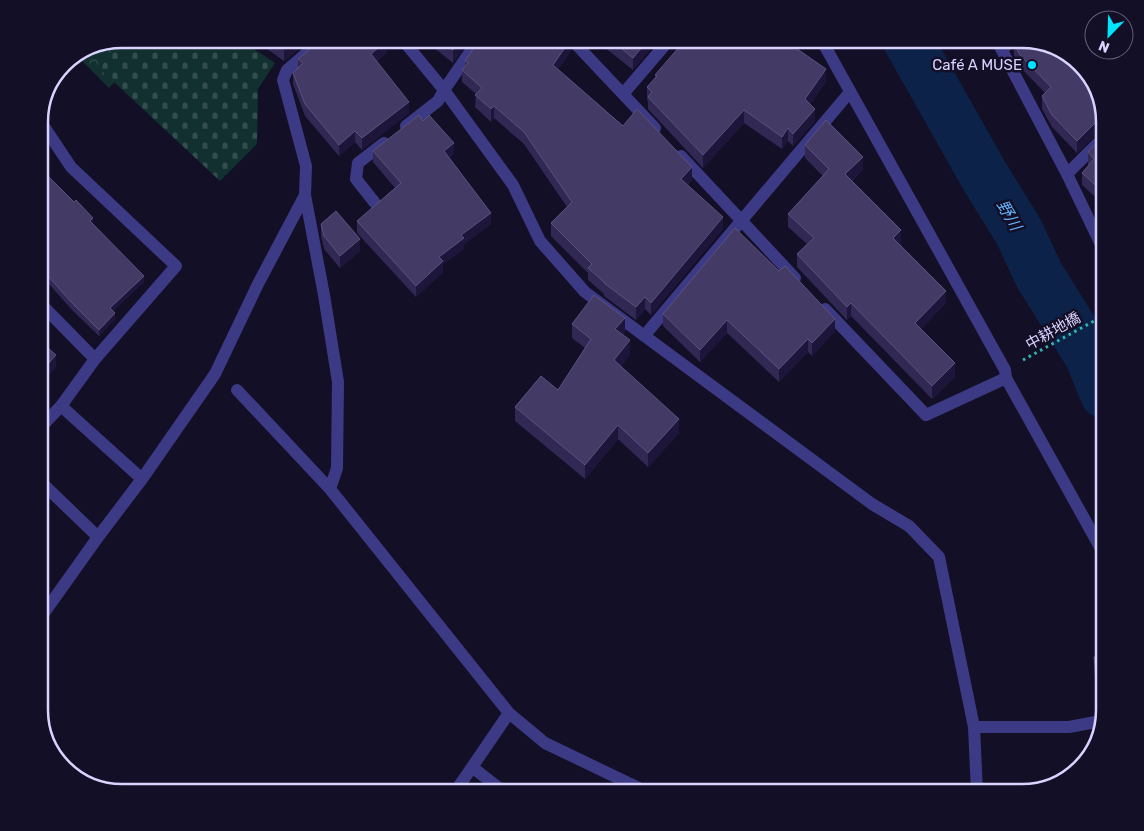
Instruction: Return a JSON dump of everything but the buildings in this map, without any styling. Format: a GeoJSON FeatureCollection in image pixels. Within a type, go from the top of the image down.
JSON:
{"type":"FeatureCollection","features":[{"type":"Feature","properties":{"kind":"street"},"geometry":{"type":"LineString","coordinates":[[313,48],[287,70],[283,80],[306,166],[305,195],[338,382],[337,468],[330,489]]}},
{"type":"Feature","properties":{"kind":"street"},"geometry":{"type":"LineString","coordinates":[[409,48],[444,90],[513,185],[540,241],[585,292],[872,504],[908,526],[939,557],[974,727],[977,784]]}},
{"type":"Feature","properties":{"kind":"street"},"geometry":{"type":"LineString","coordinates":[[375,203],[356,179],[358,163],[438,101],[473,48]]}},
{"type":"Feature","properties":{"kind":"street"},"geometry":{"type":"LineString","coordinates":[[580,48],[663,136]]}},
{"type":"Feature","properties":{"kind":"street"},"geometry":{"type":"LineString","coordinates":[[624,94],[662,48]]}},
{"type":"Feature","properties":{"kind":"street"},"geometry":{"type":"LineString","coordinates":[[826,48],[1005,370],[1006,378],[1096,540]]}},
{"type":"Feature","properties":{"kind":"street"},"geometry":{"type":"LineString","coordinates":[[1001,48],[1067,174],[1096,234]]}},
{"type":"Feature","properties":{"kind":"street"},"geometry":{"type":"LineString","coordinates":[[644,336],[850,92]]}},
{"type":"Feature","properties":{"kind":"street"},"geometry":{"type":"LineString","coordinates":[[48,132],[71,167],[176,266],[95,359],[61,406],[48,420]]}},
{"type":"Feature","properties":{"kind":"street"},"geometry":{"type":"LineString","coordinates":[[1067,174],[1096,145]]}},
{"type":"Feature","properties":{"kind":"street"},"geometry":{"type":"LineString","coordinates":[[676,150],[802,285]]}},
{"type":"Feature","properties":{"kind":"street"},"geometry":{"type":"LineString","coordinates":[[48,607],[142,479],[215,374],[258,284],[305,195]]}},
{"type":"Feature","properties":{"kind":"street"},"geometry":{"type":"LineString","coordinates":[[816,300],[926,415],[1006,378]]}},
{"type":"Feature","properties":{"kind":"street"},"geometry":{"type":"LineString","coordinates":[[48,311],[95,359]]}},
{"type":"Feature","properties":{"kind":"street"},"geometry":{"type":"LineString","coordinates":[[237,390],[330,489],[509,713],[545,743],[630,784]]}},
{"type":"Feature","properties":{"kind":"street"},"geometry":{"type":"LineString","coordinates":[[61,406],[142,479]]}},
{"type":"Feature","properties":{"kind":"street"},"geometry":{"type":"LineString","coordinates":[[48,489],[98,538]]}},
{"type":"Feature","properties":{"kind":"street"},"geometry":{"type":"LineString","coordinates":[[460,784],[509,713]]}},
{"type":"Feature","properties":{"kind":"street"},"geometry":{"type":"LineString","coordinates":[[974,727],[1069,727],[1095,723]]}},
{"type":"Feature","properties":{"kind":"street"},"geometry":{"type":"LineString","coordinates":[[472,767],[494,784]]}},
{"type":"Feature","properties":{"kind":"path","name":"中耕地橋"},"geometry":{"type":"LineString","coordinates":[[1016,364],[1096,320]]}},
{"type":"Feature","properties":{"kind":"green space"},"geometry":{"type":"Polygon","coordinates":[[[111,48],[148,48],[109,88],[81,60],[97,51],[111,48]]]}},
{"type":"Feature","properties":{"kind":"green space"},"geometry":{"type":"Polygon","coordinates":[[[114,48],[252,48],[275,63],[258,89],[257,144],[220,181],[100,69],[114,48]]]}},
{"type":"Feature","properties":{"kind":"waterway","name":"野川"},"geometry":{"type":"LineString","coordinates":[[912,48],[985,177],[1019,232],[1039,275],[1089,355],[1096,372]]}},
{"type":"Feature","properties":{"kind":"place","name":"Café A MUSE"},"geometry":{"type":"Point","coordinates":[1032,65]}}]}
